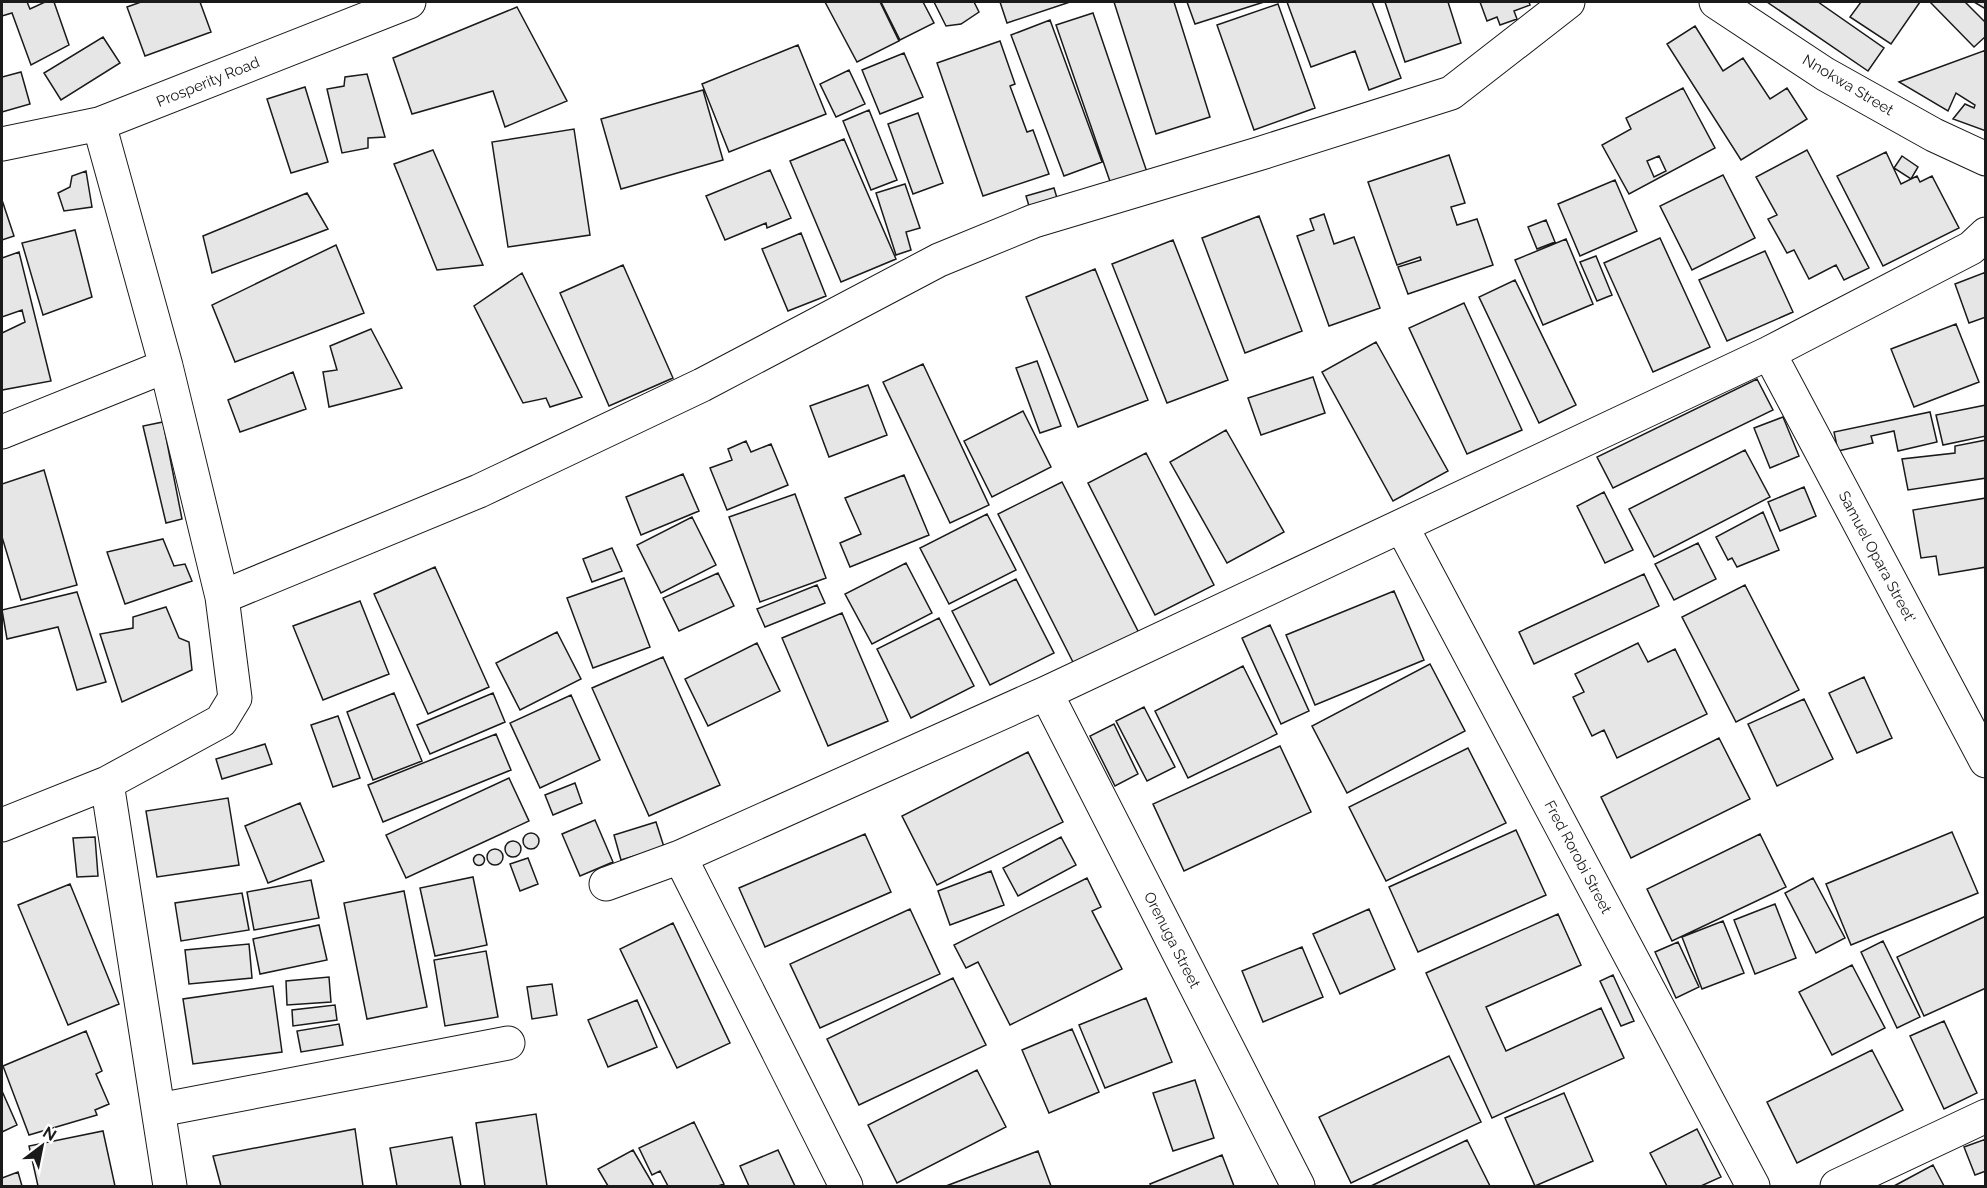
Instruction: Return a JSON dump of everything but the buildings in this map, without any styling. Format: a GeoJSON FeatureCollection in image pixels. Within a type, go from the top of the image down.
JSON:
{"type":"FeatureCollection","features":[{"type":"Feature","properties":{"kind":"street","name":"Prosperity Road"},"geometry":{"type":"LineString","coordinates":[[2,144],[99,124],[409,2]]}},
{"type":"Feature","properties":{"kind":"street"},"geometry":{"type":"LineString","coordinates":[[222,597],[490,486],[702,385],[939,260],[1034,221],[1451,93],[1569,2]]}},
{"type":"Feature","properties":{"kind":"street","name":"Nnokwa Street"},"geometry":{"type":"LineString","coordinates":[[1716,2],[1825,74],[1934,135],[1986,159]]}},
{"type":"Feature","properties":{"kind":"street"},"geometry":{"type":"LineString","coordinates":[[2,825],[107,783],[221,721],[235,698],[222,597],[166,366],[99,124]]}},
{"type":"Feature","properties":{"kind":"street"},"geometry":{"type":"LineString","coordinates":[[606,884],[680,857],[1046,693],[1402,527],[1769,353],[1971,248],[1986,234]]}},
{"type":"Feature","properties":{"kind":"street","name":"Samuel Opara Street'"},"geometry":{"type":"LineString","coordinates":[[1769,353],[1986,762]]}},
{"type":"Feature","properties":{"kind":"street"},"geometry":{"type":"LineString","coordinates":[[2,432],[166,366]]}},
{"type":"Feature","properties":{"kind":"street","name":"Fred Rorobi Street"},"geometry":{"type":"LineString","coordinates":[[1402,527],[1753,1186]]}},
{"type":"Feature","properties":{"kind":"street","name":"Orenuga Street"},"geometry":{"type":"LineString","coordinates":[[1046,693],[1298,1186]]}},
{"type":"Feature","properties":{"kind":"street"},"geometry":{"type":"LineString","coordinates":[[107,783],[170,1186]]}},
{"type":"Feature","properties":{"kind":"street"},"geometry":{"type":"LineString","coordinates":[[680,857],[846,1186]]}},
{"type":"Feature","properties":{"kind":"street"},"geometry":{"type":"LineString","coordinates":[[159,1110],[508,1043]]}},
{"type":"Feature","properties":{"kind":"street"},"geometry":{"type":"LineString","coordinates":[[1837,1186],[1986,1116]]}}]}
